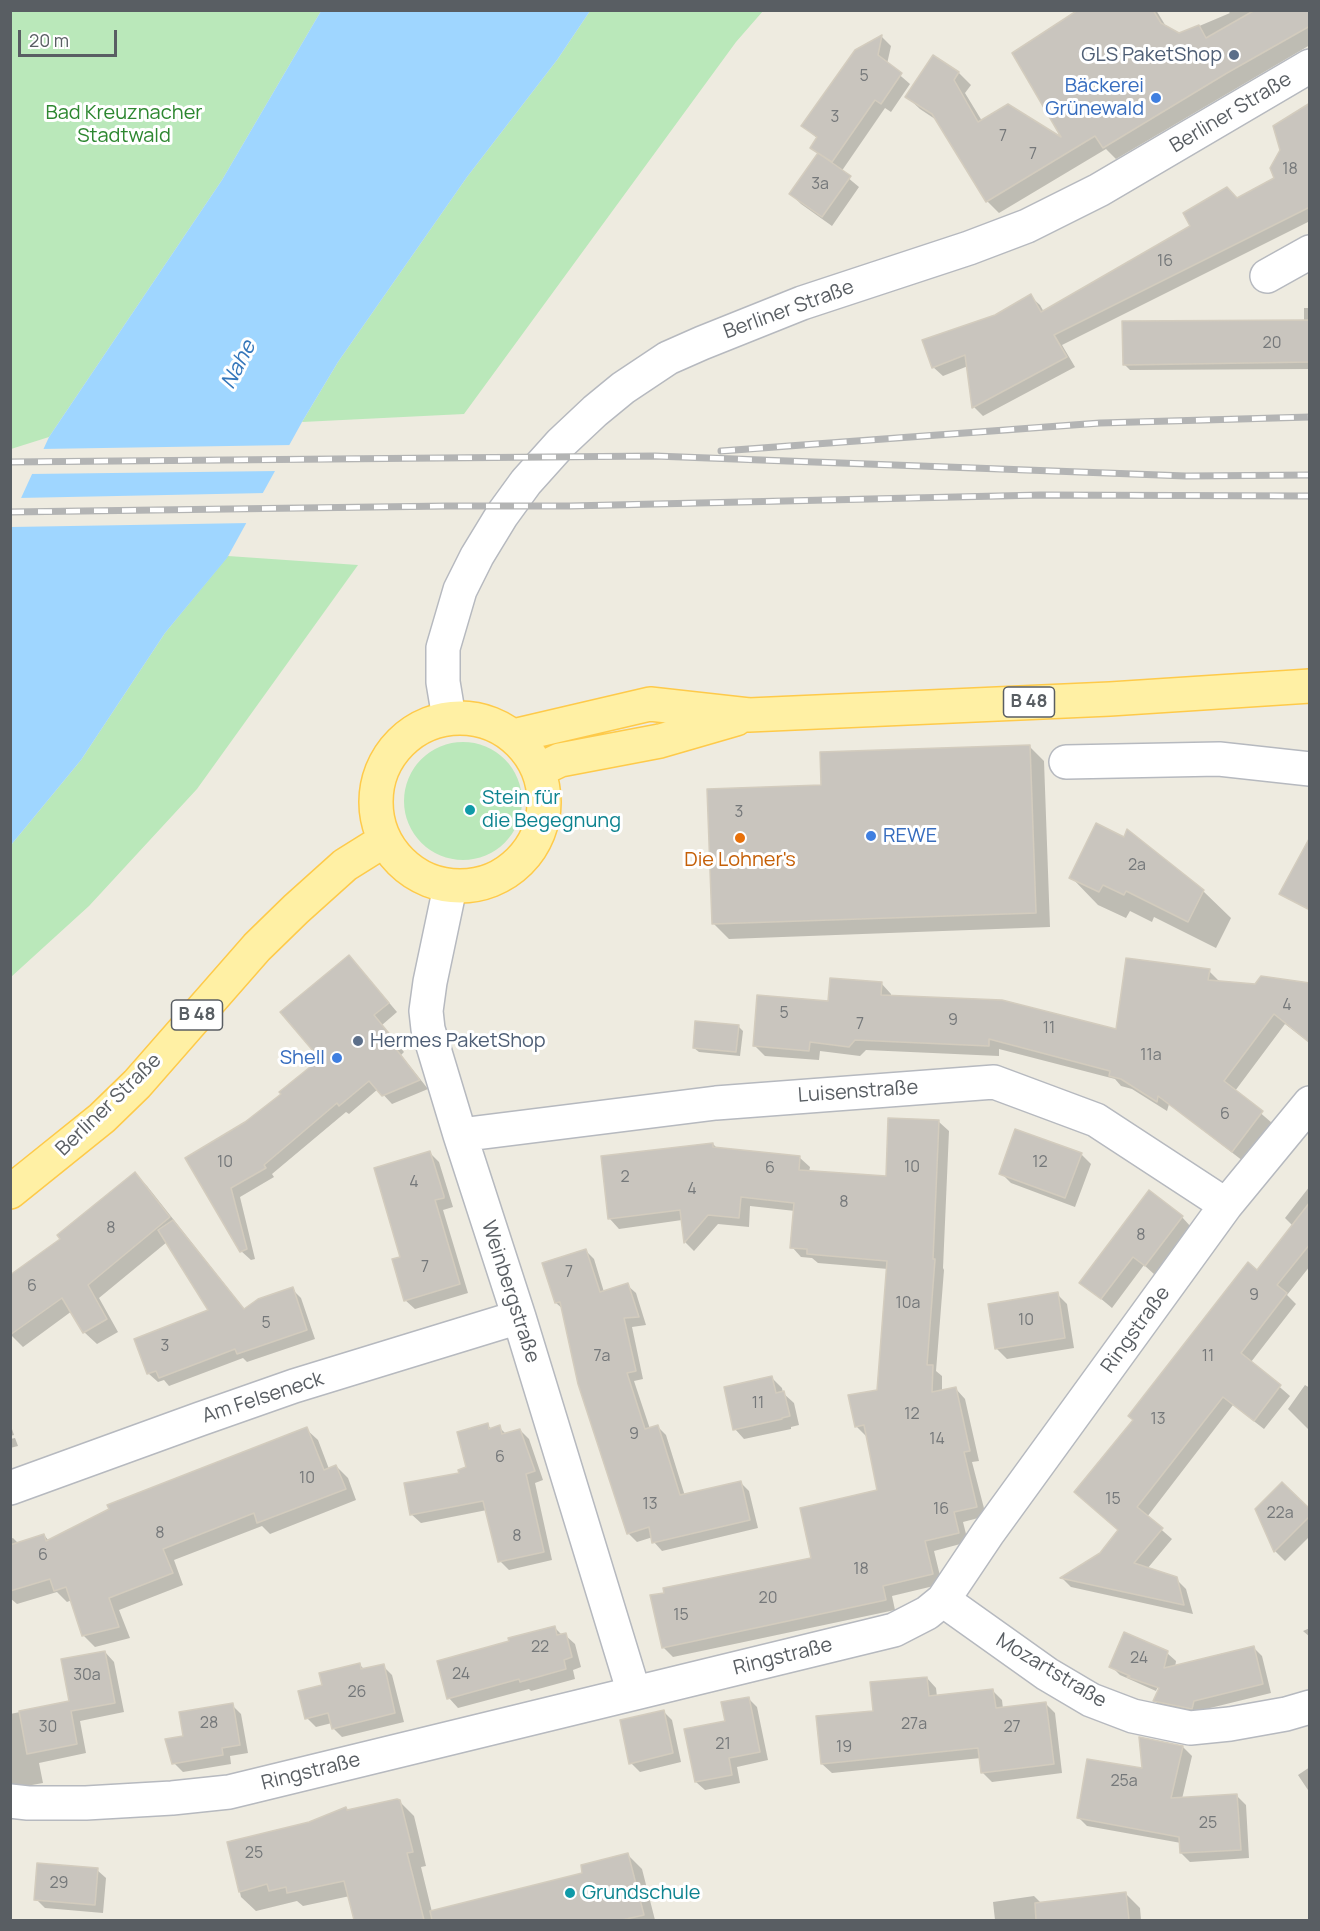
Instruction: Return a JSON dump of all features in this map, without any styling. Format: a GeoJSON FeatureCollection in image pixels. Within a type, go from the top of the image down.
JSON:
{"type":"FeatureCollection","features":[{"type":"Feature","properties":{"kind":"main road","name":"B 48"},"geometry":{"type":"LineString","coordinates":[[513,736],[650,704],[749,715],[1110,699],[1310,686]]}},
{"type":"Feature","properties":{"kind":"main road","name":"B 48"},"geometry":{"type":"LineString","coordinates":[[539,770],[560,760],[660,741],[749,715]]}},
{"type":"Feature","properties":{"kind":"main road"},"geometry":{"type":"LineString","coordinates":[[449,718],[486,721],[513,736],[539,770],[545,796],[544,815],[539,835],[529,853],[514,868],[495,880],[473,886],[450,887],[430,882],[412,872],[396,858],[378,822],[376,802],[378,782],[395,748],[410,734],[427,724],[449,718]]}},
{"type":"Feature","properties":{"kind":"main road","name":"Berliner Straße"},"geometry":{"type":"LineString","coordinates":[[10,1192],[93,1126],[137,1084],[257,947],[296,909],[345,865],[385,840]]}},
{"type":"Feature","properties":{"kind":"street","name":"Berliner Straße"},"geometry":{"type":"LineString","coordinates":[[449,718],[443,682],[443,648],[460,590],[477,556],[502,515],[540,466],[561,442],[622,388],[668,358],[713,338],[802,303],[969,248],[1027,226],[1099,190],[1310,66]]}},
{"type":"Feature","properties":{"kind":"street"},"geometry":{"type":"LineString","coordinates":[[1267,276],[1310,252]]}},
{"type":"Feature","properties":{"kind":"street"},"geometry":{"type":"LineString","coordinates":[[1066,762],[1219,759],[1310,769]]}},
{"type":"Feature","properties":{"kind":"street","name":"Weinbergstraße"},"geometry":{"type":"LineString","coordinates":[[450,887],[430,982],[426,1011],[428,1029],[634,1693]]}},
{"type":"Feature","properties":{"kind":"street","name":"Luisenstraße"},"geometry":{"type":"LineString","coordinates":[[460,1136],[716,1103],[994,1082],[1096,1120],[1226,1205]]}},
{"type":"Feature","properties":{"kind":"street","name":"Ringstraße"},"geometry":{"type":"LineString","coordinates":[[10,1801],[86,1803],[229,1792],[894,1630],[927,1613],[943,1600],[988,1533],[1226,1205],[1310,1103]]}},
{"type":"Feature","properties":{"kind":"street","name":"Am Felseneck"},"geometry":{"type":"LineString","coordinates":[[10,1488],[294,1386],[519,1317]]}},
{"type":"Feature","properties":{"kind":"street","name":"Mozartstraße"},"geometry":{"type":"LineString","coordinates":[[943,1600],[1056,1679],[1091,1700],[1133,1716],[1190,1728],[1241,1722],[1310,1707]]}},
{"type":"Feature","properties":{"kind":"green space","name":"Bad Kreuznacher Stadtwald"},"geometry":{"type":"Polygon","coordinates":[[[11,11],[321,11],[222,180],[49,437],[11,449],[11,11]]]}},
{"type":"Feature","properties":{"kind":"green space"},"geometry":{"type":"Polygon","coordinates":[[[590,11],[763,11],[736,42],[464,414],[302,422],[338,362],[467,177],[557,60],[590,11]]]}},
{"type":"Feature","properties":{"kind":"green space"},"geometry":{"type":"Polygon","coordinates":[[[228,556],[358,565],[197,789],[89,906],[11,977],[11,845],[81,760],[165,633],[228,556]]]}},
{"type":"Feature","properties":{"kind":"green space"},"geometry":{"type":"Polygon","coordinates":[[[463,742],[486,746],[505,759],[518,778],[522,801],[518,824],[505,843],[486,856],[463,860],[440,856],[421,843],[408,824],[404,801],[408,778],[421,759],[440,746],[463,742]]]}},
{"type":"Feature","properties":{"kind":"water","name":"Nahe"},"geometry":{"type":"Polygon","coordinates":[[[321,11],[590,11],[557,60],[467,177],[338,362],[227,558],[165,633],[81,760],[11,845],[11,520],[49,437],[222,180],[321,11]]]}},
{"type":"Feature","properties":{"kind":"pier"},"geometry":{"type":"Polygon","coordinates":[[[292,445],[278,471],[29,474],[40,449],[292,445]]]}},
{"type":"Feature","properties":{"kind":"pier"},"geometry":{"type":"Polygon","coordinates":[[[266,493],[250,523],[11,527],[10,513],[18,498],[266,493]]]}},
{"type":"Feature","properties":{"kind":"building"},"geometry":{"type":"Polygon","coordinates":[[[1078,10],[1153,10],[1161,23],[1179,33],[1199,25],[1206,38],[1255,10],[1310,10],[1310,26],[1103,148],[1095,136],[986,202],[932,114],[905,97],[933,55],[959,72],[954,80],[978,122],[1008,104],[1061,137],[1012,53],[1078,10]]]}},
{"type":"Feature","properties":{"kind":"building"},"geometry":{"type":"Polygon","coordinates":[[[882,35],[878,55],[902,73],[881,104],[875,100],[832,162],[810,148],[817,137],[801,126],[855,50],[882,35]]]}},
{"type":"Feature","properties":{"kind":"building"},"geometry":{"type":"Polygon","coordinates":[[[1310,103],[1310,207],[1054,335],[1067,357],[972,408],[965,355],[932,368],[922,340],[995,315],[1031,294],[1041,312],[1190,226],[1183,213],[1227,187],[1237,198],[1274,178],[1270,168],[1280,150],[1273,126],[1310,103]]]}},
{"type":"Feature","properties":{"kind":"building"},"geometry":{"type":"Polygon","coordinates":[[[818,153],[851,176],[822,217],[789,194],[818,153]]]}},
{"type":"Feature","properties":{"kind":"building"},"geometry":{"type":"Polygon","coordinates":[[[1310,320],[1310,362],[1123,365],[1122,321],[1310,320]]]}},
{"type":"Feature","properties":{"kind":"building","name":"REWE"},"geometry":{"type":"Polygon","coordinates":[[[1030,745],[1036,913],[712,924],[707,789],[821,785],[820,752],[1030,745]]]}},
{"type":"Feature","properties":{"kind":"building"},"geometry":{"type":"Polygon","coordinates":[[[1096,823],[1124,837],[1127,829],[1204,890],[1188,922],[1126,891],[1124,895],[1103,885],[1099,892],[1069,878],[1096,823]]]}},
{"type":"Feature","properties":{"kind":"building"},"geometry":{"type":"Polygon","coordinates":[[[1310,837],[1310,910],[1279,894],[1310,837]]]}},
{"type":"Feature","properties":{"kind":"building"},"geometry":{"type":"Polygon","coordinates":[[[349,955],[389,1003],[374,1015],[396,1042],[393,1045],[420,1080],[382,1096],[369,1081],[339,1106],[337,1103],[264,1165],[266,1168],[231,1188],[247,1249],[240,1252],[185,1158],[245,1122],[320,1059],[280,1012],[349,955]]]}},
{"type":"Feature","properties":{"kind":"building"},"geometry":{"type":"Polygon","coordinates":[[[1126,958],[1210,969],[1208,980],[1255,984],[1261,976],[1310,983],[1310,1043],[1274,1014],[1224,1081],[1263,1111],[1232,1152],[1158,1096],[1157,1102],[1121,1079],[1109,1076],[1110,1071],[989,1039],[989,1046],[855,1040],[849,1047],[810,1042],[809,1051],[753,1046],[757,995],[828,1001],[830,978],[882,982],[881,995],[1002,1000],[1116,1029],[1126,958]]]}},
{"type":"Feature","properties":{"kind":"building"},"geometry":{"type":"Polygon","coordinates":[[[695,1021],[739,1025],[736,1052],[693,1048],[695,1021]]]}},
{"type":"Feature","properties":{"kind":"building"},"geometry":{"type":"Polygon","coordinates":[[[888,1118],[939,1120],[933,1259],[935,1259],[927,1365],[933,1365],[932,1392],[956,1387],[970,1451],[964,1452],[977,1507],[954,1512],[959,1533],[925,1541],[933,1574],[883,1586],[886,1600],[662,1648],[650,1595],[664,1593],[663,1588],[811,1558],[800,1508],[877,1490],[864,1425],[855,1427],[848,1395],[877,1390],[887,1261],[807,1254],[807,1249],[790,1248],[794,1203],[741,1197],[739,1218],[708,1215],[684,1243],[680,1210],[608,1219],[601,1156],[713,1143],[713,1147],[800,1156],[799,1170],[886,1176],[888,1118]]]}},
{"type":"Feature","properties":{"kind":"building"},"geometry":{"type":"Polygon","coordinates":[[[1015,1129],[1082,1153],[1065,1198],[999,1174],[1015,1129]]]}},
{"type":"Feature","properties":{"kind":"building"},"geometry":{"type":"Polygon","coordinates":[[[430,1151],[444,1196],[444,1198],[435,1200],[460,1284],[404,1301],[392,1259],[400,1257],[374,1168],[430,1151]]]}},
{"type":"Feature","properties":{"kind":"building"},"geometry":{"type":"Polygon","coordinates":[[[135,1172],[170,1217],[88,1285],[107,1319],[83,1333],[62,1298],[10,1335],[10,1275],[60,1239],[57,1235],[135,1172]]]}},
{"type":"Feature","properties":{"kind":"building"},"geometry":{"type":"Polygon","coordinates":[[[1149,1190],[1183,1216],[1145,1266],[1133,1257],[1101,1299],[1079,1283],[1149,1190]]]}},
{"type":"Feature","properties":{"kind":"building"},"geometry":{"type":"Polygon","coordinates":[[[1310,1202],[1310,1244],[1277,1285],[1287,1293],[1241,1353],[1281,1385],[1254,1421],[1223,1397],[1137,1507],[1163,1528],[1134,1563],[1177,1577],[1184,1605],[1060,1578],[1100,1553],[1118,1530],[1074,1492],[1133,1420],[1128,1416],[1248,1262],[1257,1270],[1310,1202]]]}},
{"type":"Feature","properties":{"kind":"building"},"geometry":{"type":"Polygon","coordinates":[[[173,1220],[244,1309],[258,1299],[293,1287],[307,1330],[237,1354],[235,1349],[159,1378],[156,1371],[147,1374],[134,1339],[208,1310],[158,1230],[173,1220]]]}},
{"type":"Feature","properties":{"kind":"building"},"geometry":{"type":"Polygon","coordinates":[[[586,1249],[600,1292],[628,1283],[639,1317],[624,1318],[636,1371],[627,1373],[645,1429],[658,1425],[680,1495],[741,1481],[750,1520],[652,1543],[649,1527],[627,1534],[578,1384],[560,1302],[555,1303],[542,1263],[586,1249]]]}},
{"type":"Feature","properties":{"kind":"building"},"geometry":{"type":"Polygon","coordinates":[[[1058,1292],[1065,1338],[995,1349],[988,1304],[1058,1292]]]}},
{"type":"Feature","properties":{"kind":"building"},"geometry":{"type":"Polygon","coordinates":[[[772,1376],[776,1393],[784,1391],[790,1416],[733,1430],[724,1387],[772,1376]]]}},
{"type":"Feature","properties":{"kind":"building"},"geometry":{"type":"Polygon","coordinates":[[[488,1423],[489,1429],[500,1425],[502,1434],[520,1429],[535,1471],[526,1474],[544,1552],[498,1562],[483,1501],[410,1515],[404,1483],[459,1473],[458,1470],[466,1467],[457,1432],[488,1423]]]}},
{"type":"Feature","properties":{"kind":"building"},"geometry":{"type":"Polygon","coordinates":[[[307,1427],[324,1470],[336,1465],[346,1489],[257,1523],[254,1513],[163,1549],[173,1573],[109,1598],[119,1627],[82,1636],[66,1587],[54,1591],[50,1579],[10,1591],[10,1545],[44,1534],[46,1541],[109,1509],[107,1505],[307,1427]]]}},
{"type":"Feature","properties":{"kind":"building"},"geometry":{"type":"Polygon","coordinates":[[[1282,1482],[1310,1509],[1310,1516],[1274,1552],[1255,1509],[1282,1482]]]}},
{"type":"Feature","properties":{"kind":"building"},"geometry":{"type":"Polygon","coordinates":[[[555,1626],[557,1635],[566,1633],[572,1657],[564,1660],[566,1669],[447,1699],[437,1661],[509,1641],[508,1638],[555,1626]]]}},
{"type":"Feature","properties":{"kind":"building"},"geometry":{"type":"Polygon","coordinates":[[[1124,1632],[1168,1651],[1164,1668],[1254,1646],[1263,1684],[1194,1701],[1192,1709],[1153,1701],[1159,1688],[1127,1677],[1130,1676],[1109,1667],[1124,1632]]]}},
{"type":"Feature","properties":{"kind":"building"},"geometry":{"type":"Polygon","coordinates":[[[105,1651],[115,1703],[71,1711],[77,1744],[27,1754],[19,1711],[69,1701],[61,1659],[105,1651]]]}},
{"type":"Feature","properties":{"kind":"building"},"geometry":{"type":"Polygon","coordinates":[[[360,1663],[361,1669],[384,1664],[395,1713],[332,1729],[328,1713],[305,1719],[298,1691],[322,1685],[319,1673],[360,1663]]]}},
{"type":"Feature","properties":{"kind":"building"},"geometry":{"type":"Polygon","coordinates":[[[927,1677],[929,1696],[993,1689],[996,1708],[1046,1702],[1054,1764],[981,1773],[978,1748],[821,1764],[816,1716],[873,1711],[870,1682],[927,1677]]]}},
{"type":"Feature","properties":{"kind":"building"},"geometry":{"type":"Polygon","coordinates":[[[749,1697],[760,1752],[729,1758],[732,1775],[695,1782],[684,1729],[725,1721],[721,1702],[749,1697]]]}},
{"type":"Feature","properties":{"kind":"building"},"geometry":{"type":"Polygon","coordinates":[[[233,1703],[240,1745],[222,1748],[223,1755],[172,1764],[165,1739],[183,1736],[179,1712],[233,1703]]]}},
{"type":"Feature","properties":{"kind":"building"},"geometry":{"type":"Polygon","coordinates":[[[664,1710],[673,1753],[629,1764],[620,1720],[664,1710]]]}},
{"type":"Feature","properties":{"kind":"building"},"geometry":{"type":"Polygon","coordinates":[[[1139,1737],[1183,1746],[1171,1798],[1237,1794],[1241,1850],[1180,1853],[1179,1837],[1077,1818],[1087,1759],[1142,1768],[1139,1737]]]}},
{"type":"Feature","properties":{"kind":"building"},"geometry":{"type":"Polygon","coordinates":[[[400,1800],[413,1852],[407,1853],[424,1920],[354,1920],[344,1881],[287,1893],[286,1887],[269,1891],[267,1884],[239,1892],[227,1842],[309,1822],[346,1807],[347,1810],[400,1800]]]}},
{"type":"Feature","properties":{"kind":"building","name":"Grundschule"},"geometry":{"type":"Polygon","coordinates":[[[628,1853],[644,1915],[622,1920],[432,1920],[430,1911],[582,1873],[581,1865],[628,1853]]]}},
{"type":"Feature","properties":{"kind":"building"},"geometry":{"type":"Polygon","coordinates":[[[37,1863],[98,1868],[95,1905],[34,1900],[37,1863]]]}},
{"type":"Feature","properties":{"kind":"building"},"geometry":{"type":"Polygon","coordinates":[[[1126,1892],[1129,1920],[1036,1920],[1035,1903],[1126,1892]]]}},
{"type":"Feature","properties":{"kind":"railway"},"geometry":{"type":"LineString","coordinates":[[721,451],[1100,423],[1310,417]]}},
{"type":"Feature","properties":{"kind":"railway"},"geometry":{"type":"LineString","coordinates":[[10,462],[655,456],[1186,476],[1310,475]]}},
{"type":"Feature","properties":{"kind":"railway"},"geometry":{"type":"LineString","coordinates":[[10,512],[570,506],[1041,495],[1310,496]]}},
{"type":"Feature","properties":{"kind":"place","name":"GLS PaketShop"},"geometry":{"type":"Point","coordinates":[1234,55]}},
{"type":"Feature","properties":{"kind":"place","name":"Bäckerei Grünewald"},"geometry":{"type":"Point","coordinates":[1156,98]}},
{"type":"Feature","properties":{"kind":"place","name":"Stein für die Begegnung"},"geometry":{"type":"Point","coordinates":[470,810]}},
{"type":"Feature","properties":{"kind":"place","name":"REWE"},"geometry":{"type":"Point","coordinates":[871,836]}},
{"type":"Feature","properties":{"kind":"place","name":"Die Lohner's"},"geometry":{"type":"Point","coordinates":[740,838]}},
{"type":"Feature","properties":{"kind":"place","name":"Hermes PaketShop"},"geometry":{"type":"Point","coordinates":[358,1041]}},
{"type":"Feature","properties":{"kind":"place","name":"Shell"},"geometry":{"type":"Point","coordinates":[337,1058]}},
{"type":"Feature","properties":{"kind":"place","name":"Grundschule"},"geometry":{"type":"Point","coordinates":[570,1893]}}]}
